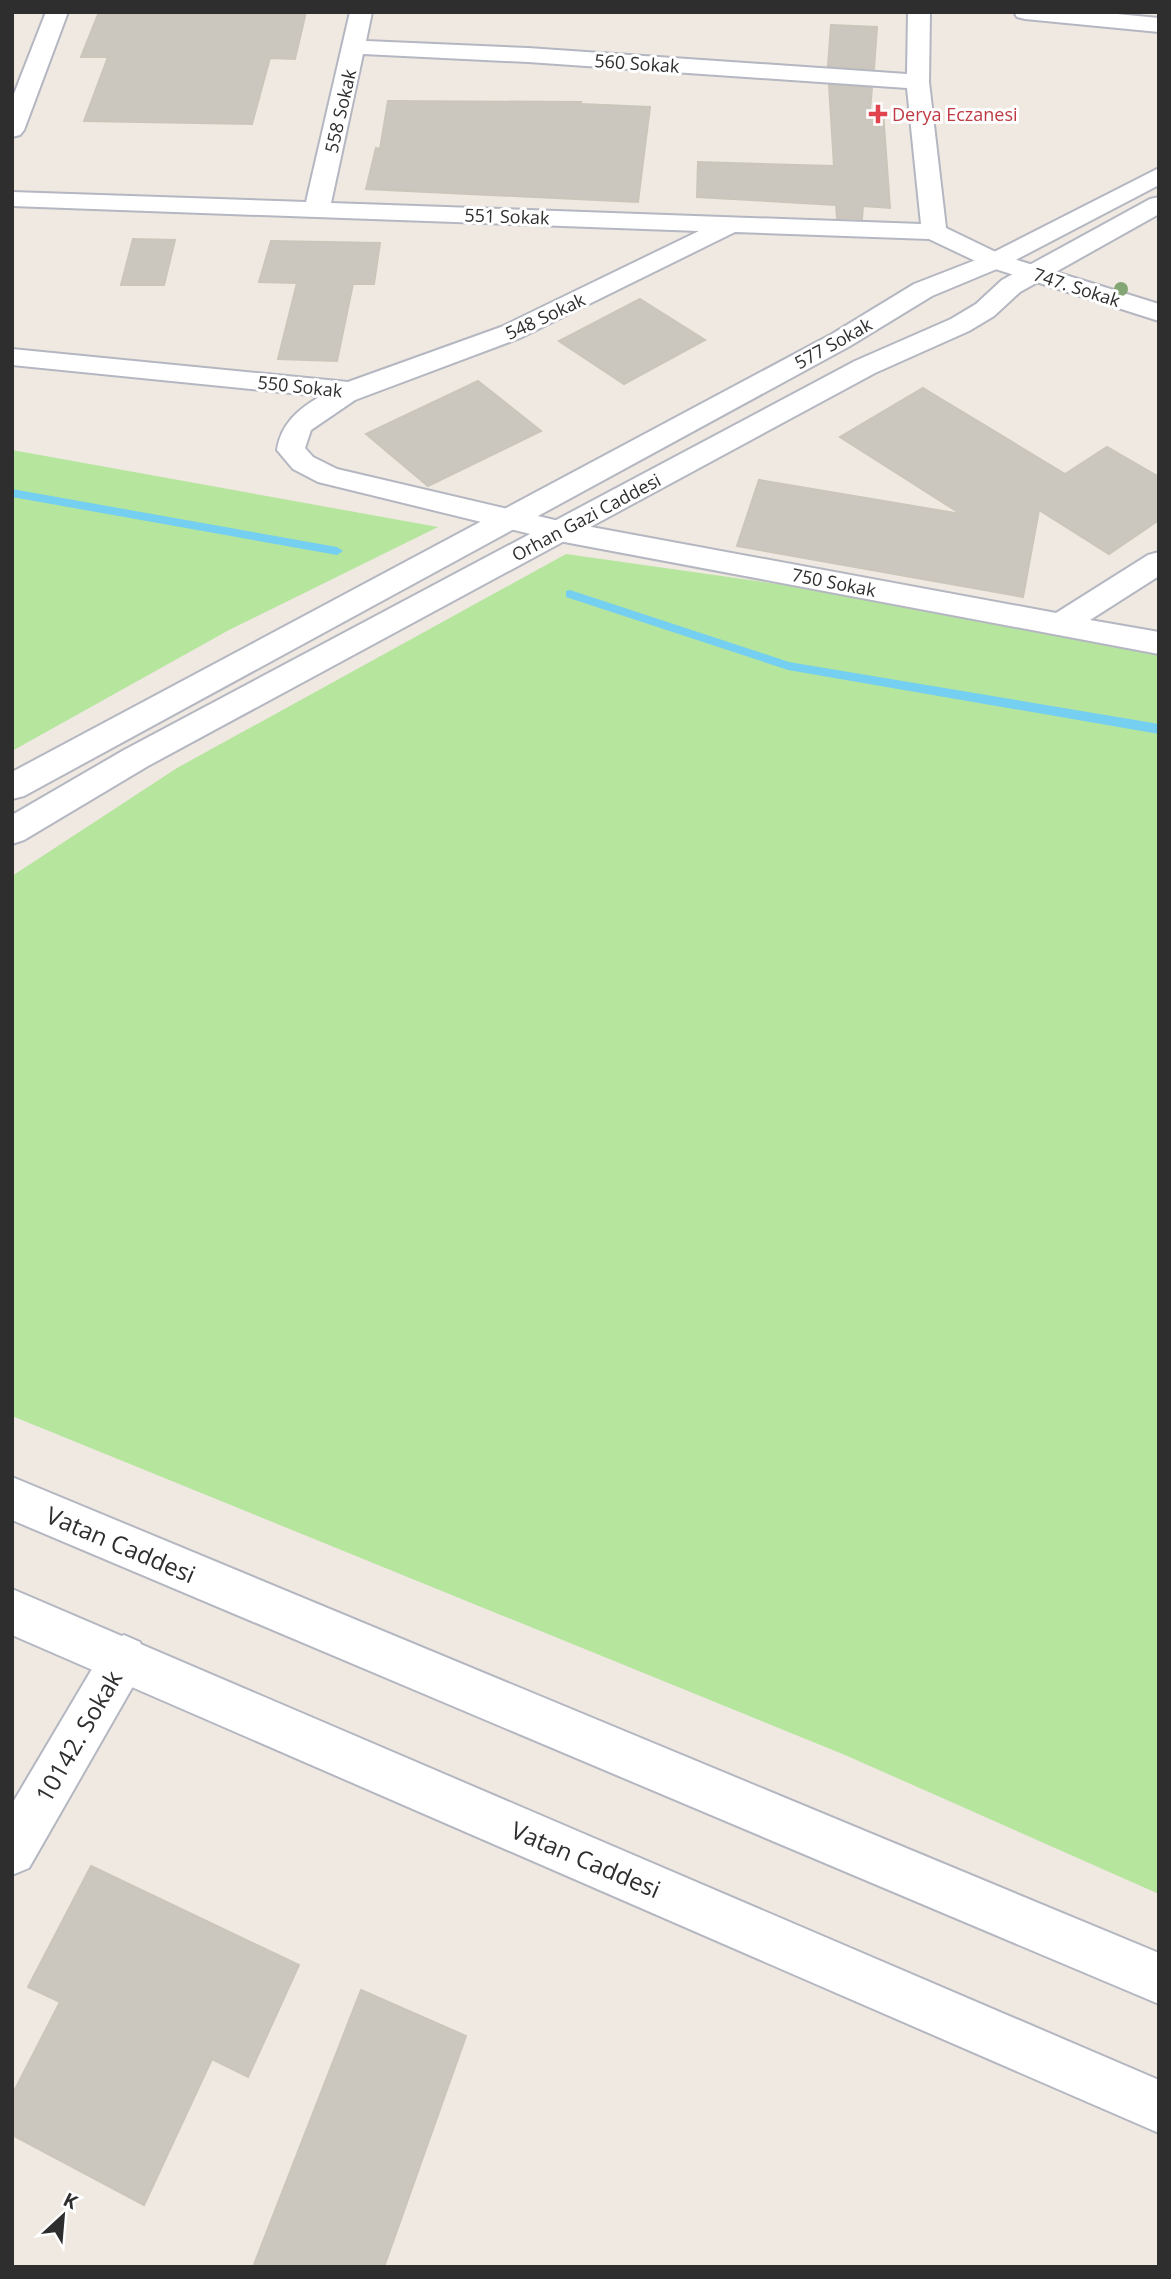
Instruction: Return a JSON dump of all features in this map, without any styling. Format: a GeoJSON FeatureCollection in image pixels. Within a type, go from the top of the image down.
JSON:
{"type":"FeatureCollection","features":[{"type":"Feature","properties":{"kind":"street"},"geometry":{"type":"LineString","coordinates":[[12,130],[57,12]]}},
{"type":"Feature","properties":{"kind":"street","name":"558 Sokak"},"geometry":{"type":"LineString","coordinates":[[317,210],[361,12]]}},
{"type":"Feature","properties":{"kind":"street"},"geometry":{"type":"LineString","coordinates":[[919,12],[918,82],[934,232]]}},
{"type":"Feature","properties":{"kind":"street"},"geometry":{"type":"LineString","coordinates":[[1025,12],[1159,25]]}},
{"type":"Feature","properties":{"kind":"street","name":"560 Sokak"},"geometry":{"type":"LineString","coordinates":[[355,47],[528,55],[918,82]]}},
{"type":"Feature","properties":{"kind":"street","name":"577 Sokak"},"geometry":{"type":"LineString","coordinates":[[510,518],[841,340],[923,290],[995,261],[1159,175]]}},
{"type":"Feature","properties":{"kind":"street","name":"551 Sokak"},"geometry":{"type":"LineString","coordinates":[[12,199],[934,232],[995,261]]}},
{"type":"Feature","properties":{"kind":"street","name":"Orhan Gazi Caddesi"},"geometry":{"type":"LineString","coordinates":[[12,831],[136,758],[865,367],[960,325],[985,310],[1010,286],[1159,204]]}},
{"type":"Feature","properties":{"kind":"street","name":"548 Sokak"},"geometry":{"type":"LineString","coordinates":[[351,391],[479,346],[573,304],[732,224]]}},
{"type":"Feature","properties":{"kind":"street","name":"747. Sokak"},"geometry":{"type":"LineString","coordinates":[[995,261],[1159,313]]}},
{"type":"Feature","properties":{"kind":"street","name":"550 Sokak"},"geometry":{"type":"LineString","coordinates":[[12,357],[351,391]]}},
{"type":"Feature","properties":{"kind":"street","name":"550 Sokak"},"geometry":{"type":"LineString","coordinates":[[351,391],[305,419],[292,438],[291,450],[303,463],[328,476],[510,518]]}},
{"type":"Feature","properties":{"kind":"street","name":"Orhan Gazi Caddesi"},"geometry":{"type":"LineString","coordinates":[[12,787],[510,518]]}},
{"type":"Feature","properties":{"kind":"street","name":"750 Sokak"},"geometry":{"type":"LineString","coordinates":[[510,518],[559,531],[1159,643]]}},
{"type":"Feature","properties":{"kind":"street"},"geometry":{"type":"LineString","coordinates":[[1061,624],[1159,562]]}},
{"type":"Feature","properties":{"kind":"street","name":"Vatan Caddesi"},"geometry":{"type":"LineString","coordinates":[[12,1498],[1159,1979]]}},
{"type":"Feature","properties":{"kind":"street","name":"Vatan Caddesi"},"geometry":{"type":"LineString","coordinates":[[12,1612],[124,1658],[1159,2107]]}},
{"type":"Feature","properties":{"kind":"street","name":"10142. Sokak"},"geometry":{"type":"LineString","coordinates":[[12,1851],[124,1658]]}},
{"type":"Feature","properties":{"kind":"green space"},"geometry":{"type":"Polygon","coordinates":[[[12,450],[438,527],[229,630],[12,751],[12,450]]]}},
{"type":"Feature","properties":{"kind":"green space"},"geometry":{"type":"Polygon","coordinates":[[[566,554],[1061,624],[1159,643],[1159,1894],[845,1755],[12,1416],[12,876],[177,768],[566,554]]]}},
{"type":"Feature","properties":{"kind":"building"},"geometry":{"type":"Polygon","coordinates":[[[99,12],[306,12],[295,59],[270,58],[252,124],[84,121],[108,57],[81,57],[99,12]]]}},
{"type":"Feature","properties":{"kind":"building"},"geometry":{"type":"Polygon","coordinates":[[[831,25],[877,27],[874,69],[828,66],[831,25]]]}},
{"type":"Feature","properties":{"kind":"building"},"geometry":{"type":"Polygon","coordinates":[[[829,85],[872,88],[870,111],[883,111],[890,208],[863,206],[862,219],[837,218],[836,205],[697,197],[698,162],[834,166],[829,85]]]}},
{"type":"Feature","properties":{"kind":"building"},"geometry":{"type":"Polygon","coordinates":[[[388,101],[581,102],[580,104],[650,107],[638,202],[366,189],[376,148],[380,149],[388,101]]]}},
{"type":"Feature","properties":{"kind":"building"},"geometry":{"type":"Polygon","coordinates":[[[133,239],[175,240],[164,285],[121,285],[133,239]]]}},
{"type":"Feature","properties":{"kind":"building"},"geometry":{"type":"Polygon","coordinates":[[[271,241],[380,243],[374,284],[353,284],[337,361],[278,359],[297,283],[259,282],[271,241]]]}},
{"type":"Feature","properties":{"kind":"building"},"geometry":{"type":"Polygon","coordinates":[[[640,299],[705,340],[624,384],[559,341],[640,299]]]}},
{"type":"Feature","properties":{"kind":"building"},"geometry":{"type":"Polygon","coordinates":[[[478,381],[541,431],[428,486],[366,434],[478,381]]]}},
{"type":"Feature","properties":{"kind":"building"},"geometry":{"type":"Polygon","coordinates":[[[923,388],[1065,474],[1107,447],[1159,477],[1159,520],[1109,554],[1039,510],[1023,597],[737,546],[759,480],[961,514],[840,437],[923,388]]]}},
{"type":"Feature","properties":{"kind":"building"},"geometry":{"type":"Polygon","coordinates":[[[91,1866],[299,1965],[248,2077],[212,2059],[144,2205],[12,2135],[12,2095],[60,2002],[28,1987],[91,1866]]]}},
{"type":"Feature","properties":{"kind":"building"},"geometry":{"type":"Polygon","coordinates":[[[361,1990],[466,2036],[384,2267],[253,2267],[361,1990]]]}},
{"type":"Feature","properties":{"kind":"waterway"},"geometry":{"type":"LineString","coordinates":[[12,493],[337,551]]}},
{"type":"Feature","properties":{"kind":"waterway"},"geometry":{"type":"LineString","coordinates":[[570,594],[788,666],[1159,729]]}},
{"type":"Feature","properties":{"kind":"place","name":"Derya Eczanesi"},"geometry":{"type":"Point","coordinates":[878,114]}}]}
